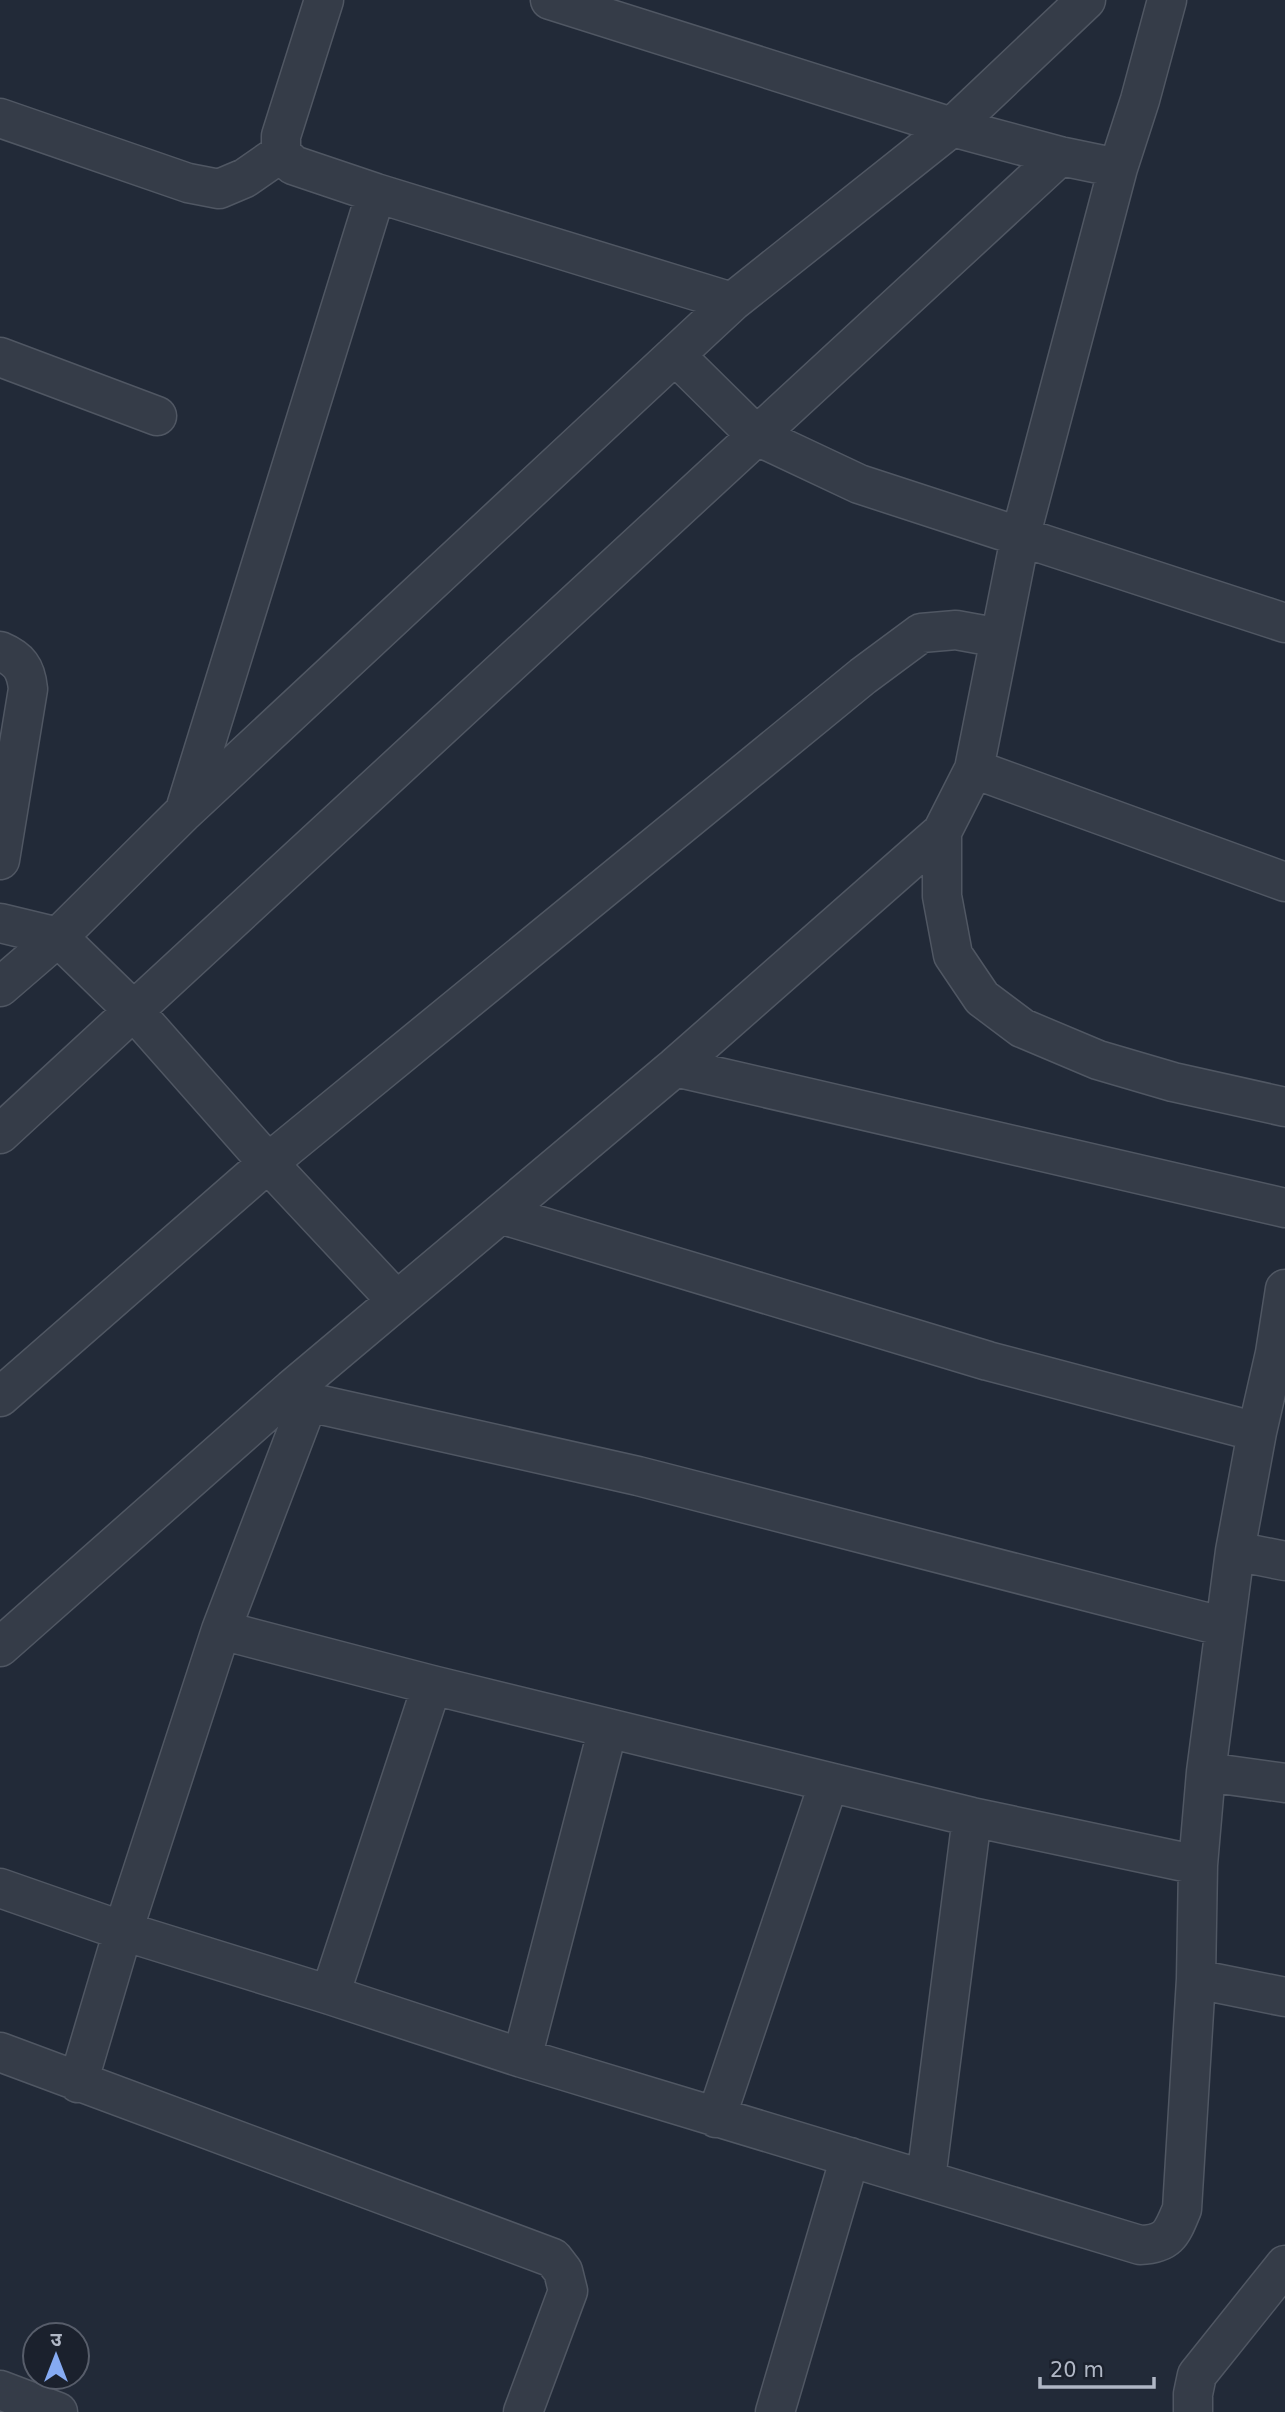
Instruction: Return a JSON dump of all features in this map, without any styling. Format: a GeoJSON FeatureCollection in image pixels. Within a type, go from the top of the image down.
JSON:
{"type":"FeatureCollection","features":[{"type":"Feature","properties":{"kind":"street"},"geometry":{"type":"LineString","coordinates":[[324,0],[281,135],[281,153],[293,164],[376,193],[732,302]]}},
{"type":"Feature","properties":{"kind":"street"},"geometry":{"type":"LineString","coordinates":[[550,0],[952,127],[1060,156],[1118,168]]}},
{"type":"Feature","properties":{"kind":"street"},"geometry":{"type":"LineString","coordinates":[[0,987],[58,937],[184,812],[732,302],[952,127],[1086,0]]}},
{"type":"Feature","properties":{"kind":"street"},"geometry":{"type":"LineString","coordinates":[[0,1647],[300,1395],[396,1300],[675,1067],[942,832],[974,769],[1020,538],[1118,168],[1167,0]]}},
{"type":"Feature","properties":{"kind":"street"},"geometry":{"type":"LineString","coordinates":[[0,118],[188,184],[219,188],[245,178],[281,153]]}},
{"type":"Feature","properties":{"kind":"street"},"geometry":{"type":"LineString","coordinates":[[0,1133],[1060,156]]}},
{"type":"Feature","properties":{"kind":"street"},"geometry":{"type":"LineString","coordinates":[[184,812],[376,193]]}},
{"type":"Feature","properties":{"kind":"street"},"geometry":{"type":"LineString","coordinates":[[674,355],[757,436],[859,484],[1285,624]]}},
{"type":"Feature","properties":{"kind":"street"},"geometry":{"type":"LineString","coordinates":[[0,357],[157,416]]}},
{"type":"Feature","properties":{"kind":"street"},"geometry":{"type":"LineString","coordinates":[[0,1397],[268,1163],[863,676],[921,633],[956,631],[1000,638]]}},
{"type":"Feature","properties":{"kind":"street"},"geometry":{"type":"LineString","coordinates":[[0,651],[15,658],[21,665],[26,672],[28,689],[0,860]]}},
{"type":"Feature","properties":{"kind":"street"},"geometry":{"type":"LineString","coordinates":[[974,769],[1285,882]]}},
{"type":"Feature","properties":{"kind":"street"},"geometry":{"type":"LineString","coordinates":[[942,832],[942,896],[953,955],[982,998],[1022,1028],[1098,1060],[1173,1082],[1285,1107]]}},
{"type":"Feature","properties":{"kind":"street"},"geometry":{"type":"LineString","coordinates":[[0,923],[58,937],[133,1010],[268,1163],[396,1300]]}},
{"type":"Feature","properties":{"kind":"street"},"geometry":{"type":"LineString","coordinates":[[675,1067],[1285,1208]]}},
{"type":"Feature","properties":{"kind":"street"},"geometry":{"type":"LineString","coordinates":[[500,1214],[988,1362],[1257,1432]]}},
{"type":"Feature","properties":{"kind":"street"},"geometry":{"type":"LineString","coordinates":[[0,1888],[123,1931],[716,2118],[1140,2245],[1157,2245],[1171,2233],[1182,2209],[1196,1979],[1198,1865],[1206,1772],[1235,1551],[1257,1432],[1280,1353],[1285,1289]]}},
{"type":"Feature","properties":{"kind":"street"},"geometry":{"type":"LineString","coordinates":[[300,1395],[638,1476],[1225,1627]]}},
{"type":"Feature","properties":{"kind":"street"},"geometry":{"type":"LineString","coordinates":[[78,2083],[123,1931],[300,1395]]}},
{"type":"Feature","properties":{"kind":"street"},"geometry":{"type":"LineString","coordinates":[[1235,1551],[1285,1561]]}},
{"type":"Feature","properties":{"kind":"street"},"geometry":{"type":"LineString","coordinates":[[221,1630],[432,1685],[972,1817],[1198,1865]]}},
{"type":"Feature","properties":{"kind":"street"},"geometry":{"type":"LineString","coordinates":[[330,1995],[432,1685]]}},
{"type":"Feature","properties":{"kind":"street"},"geometry":{"type":"LineString","coordinates":[[522,2058],[608,1728]]}},
{"type":"Feature","properties":{"kind":"street"},"geometry":{"type":"LineString","coordinates":[[1206,1772],[1285,1783]]}},
{"type":"Feature","properties":{"kind":"street"},"geometry":{"type":"LineString","coordinates":[[716,2118],[829,1782]]}},
{"type":"Feature","properties":{"kind":"street"},"geometry":{"type":"LineString","coordinates":[[926,2179],[972,1817]]}},
{"type":"Feature","properties":{"kind":"street"},"geometry":{"type":"LineString","coordinates":[[1196,1979],[1285,1997]]}},
{"type":"Feature","properties":{"kind":"street"},"geometry":{"type":"LineString","coordinates":[[0,2052],[553,2258],[563,2271],[568,2291],[523,2412]]}},
{"type":"Feature","properties":{"kind":"street"},"geometry":{"type":"LineString","coordinates":[[775,2412],[850,2157]]}},
{"type":"Feature","properties":{"kind":"street"},"geometry":{"type":"LineString","coordinates":[[1193,2412],[1197,2375],[1285,2265]]}},
{"type":"Feature","properties":{"kind":"street"},"geometry":{"type":"LineString","coordinates":[[0,2390],[58,2412]]}}]}
